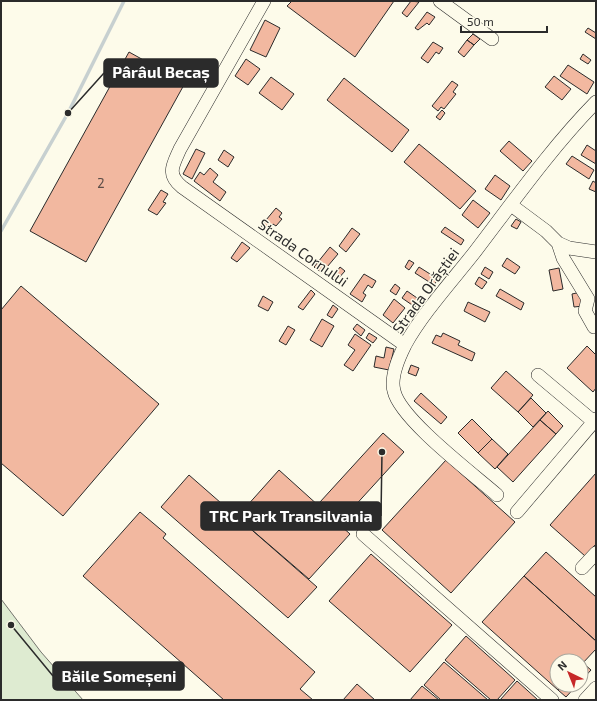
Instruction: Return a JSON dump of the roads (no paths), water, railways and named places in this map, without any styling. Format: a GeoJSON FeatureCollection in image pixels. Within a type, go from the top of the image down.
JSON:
{"type":"FeatureCollection","features":[{"type":"Feature","properties":{"kind":"street","name":"Strada Cornului"},"geometry":{"type":"LineString","coordinates":[[264,1],[175,160],[172,176],[182,187],[405,345]]}},
{"type":"Feature","properties":{"kind":"street"},"geometry":{"type":"LineString","coordinates":[[440,1],[492,39]]}},
{"type":"Feature","properties":{"kind":"street","name":"Strada Orăștiei"},"geometry":{"type":"LineString","coordinates":[[497,495],[415,424],[400,407],[393,391],[394,377],[405,345],[432,308],[560,142],[596,102]]}},
{"type":"Feature","properties":{"kind":"street"},"geometry":{"type":"LineString","coordinates":[[511,205],[546,231],[558,243],[569,248],[596,252]]}},
{"type":"Feature","properties":{"kind":"street"},"geometry":{"type":"LineString","coordinates":[[558,243],[563,258],[588,299],[585,311],[594,327]]}},
{"type":"Feature","properties":{"kind":"street"},"geometry":{"type":"LineString","coordinates":[[517,512],[595,421],[538,375]]}},
{"type":"Feature","properties":{"kind":"street"},"geometry":{"type":"LineString","coordinates":[[363,534],[552,700]]}},
{"type":"Feature","properties":{"kind":"street"},"geometry":{"type":"LineString","coordinates":[[582,568],[596,553]]}},
{"type":"Feature","properties":{"kind":"street"},"geometry":{"type":"LineString","coordinates":[[585,700],[596,688]]}},
{"type":"Feature","properties":{"kind":"waterway"},"geometry":{"type":"LineString","coordinates":[[1,231],[68,113],[124,1]]}},
{"type":"Feature","properties":{"kind":"place","name":"Pârâul Becaș"},"geometry":{"type":"Point","coordinates":[68,113]}},
{"type":"Feature","properties":{"kind":"place","name":"TRC Park Transilvania"},"geometry":{"type":"Point","coordinates":[382,452]}},
{"type":"Feature","properties":{"kind":"place","name":"Băile Someșeni"},"geometry":{"type":"Point","coordinates":[11,625]}}]}
